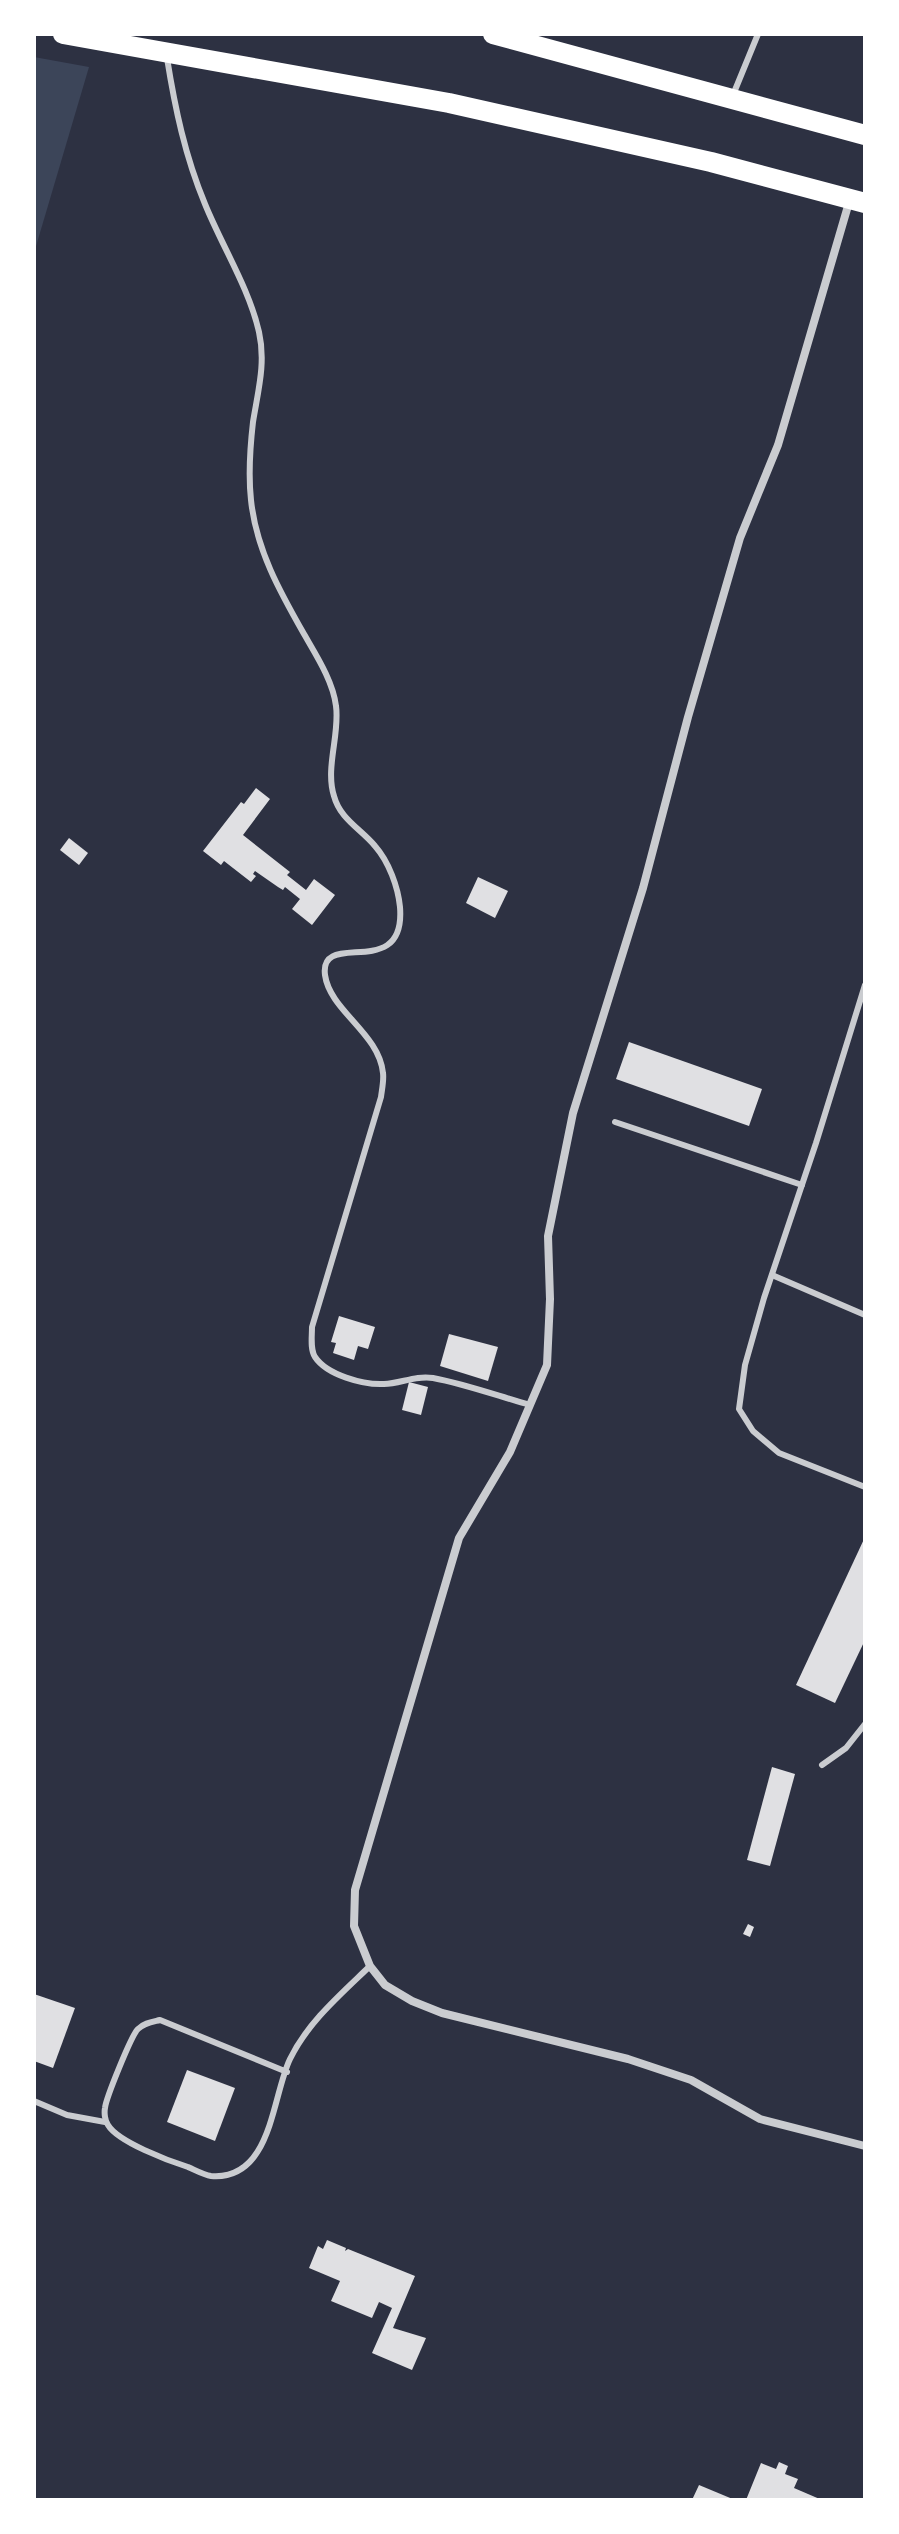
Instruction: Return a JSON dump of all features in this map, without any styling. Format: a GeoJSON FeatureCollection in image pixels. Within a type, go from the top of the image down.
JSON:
{"type":"FeatureCollection","features":[{"type":"Feature","properties":{"kind":"highway"},"geometry":{"type":"LineString","coordinates":[[63,34],[449,103],[711,162],[857,201]]}},
{"type":"Feature","properties":{"kind":"highway"},"geometry":{"type":"LineString","coordinates":[[493,34],[865,135]]}},
{"type":"Feature","properties":{"kind":"street"},"geometry":{"type":"LineString","coordinates":[[857,201],[778,445],[740,538],[643,888],[573,1113],[548,1236],[550,1299],[547,1365],[510,1452],[459,1538],[355,1890],[354,1926],[370,1966],[385,1985],[412,2001],[442,2013],[628,2059],[691,2080],[760,2119],[865,2146]]}},
{"type":"Feature","properties":{"kind":"lane"},"geometry":{"type":"LineString","coordinates":[[731,98],[758,34]]}},
{"type":"Feature","properties":{"kind":"lane"},"geometry":{"type":"LineString","coordinates":[[167,54],[177,121],[204,202],[259,330],[263,357],[248,470],[251,505],[261,548],[278,588],[315,653],[336,706],[333,794],[342,814],[377,848],[394,879],[400,907],[399,931],[395,941],[379,950],[339,953],[325,967],[332,993],[366,1035],[383,1072],[381,1097],[312,1327],[314,1356],[330,1371],[361,1381],[385,1384],[430,1377],[530,1405]]}},
{"type":"Feature","properties":{"kind":"lane"},"geometry":{"type":"LineString","coordinates":[[865,985],[745,1365],[739,1409],[753,1431],[779,1453],[865,1487]]}},
{"type":"Feature","properties":{"kind":"lane"},"geometry":{"type":"LineString","coordinates":[[615,1122],[802,1185]]}},
{"type":"Feature","properties":{"kind":"lane"},"geometry":{"type":"LineString","coordinates":[[772,1275],[865,1315]]}},
{"type":"Feature","properties":{"kind":"lane"},"geometry":{"type":"LineString","coordinates":[[822,1765],[846,1748],[865,1724]]}},
{"type":"Feature","properties":{"kind":"lane"},"geometry":{"type":"LineString","coordinates":[[34,2101],[67,2115],[105,2122],[115,2134],[211,2176],[235,2171],[255,2156],[265,2140],[289,2060],[324,2011],[370,1966]]}},
{"type":"Feature","properties":{"kind":"lane"},"geometry":{"type":"LineString","coordinates":[[105,2122],[105,2106],[135,2031],[147,2023],[160,2020],[287,2072]]}},
{"type":"Feature","properties":{"kind":"shaded area"},"geometry":{"type":"Polygon","coordinates":[[[34,57],[89,67],[34,253],[34,57]]]}},
{"type":"Feature","properties":{"kind":"building"},"geometry":{"type":"Polygon","coordinates":[[[256,788],[270,799],[243,835],[290,872],[287,875],[306,890],[314,879],[335,895],[312,925],[292,909],[300,899],[285,887],[283,890],[255,871],[253,874],[256,876],[251,882],[224,861],[221,865],[203,851],[241,802],[244,804],[256,788]]]}},
{"type":"Feature","properties":{"kind":"building"},"geometry":{"type":"Polygon","coordinates":[[[69,838],[88,853],[79,865],[60,850],[69,838]]]}},
{"type":"Feature","properties":{"kind":"building"},"geometry":{"type":"Polygon","coordinates":[[[478,877],[508,891],[495,918],[466,903],[478,877]]]}},
{"type":"Feature","properties":{"kind":"building"},"geometry":{"type":"Polygon","coordinates":[[[629,1042],[762,1089],[749,1126],[616,1079],[629,1042]]]}},
{"type":"Feature","properties":{"kind":"building"},"geometry":{"type":"Polygon","coordinates":[[[339,1316],[375,1327],[368,1349],[358,1346],[354,1360],[333,1353],[336,1343],[331,1342],[339,1316]]]}},
{"type":"Feature","properties":{"kind":"building"},"geometry":{"type":"Polygon","coordinates":[[[449,1334],[498,1347],[488,1381],[440,1366],[449,1334]]]}},
{"type":"Feature","properties":{"kind":"building"},"geometry":{"type":"Polygon","coordinates":[[[409,1382],[428,1387],[421,1415],[402,1410],[409,1382]]]}},
{"type":"Feature","properties":{"kind":"building"},"geometry":{"type":"Polygon","coordinates":[[[865,1537],[865,1640],[835,1703],[796,1685],[865,1537]]]}},
{"type":"Feature","properties":{"kind":"building"},"geometry":{"type":"Polygon","coordinates":[[[772,1767],[795,1774],[770,1866],[747,1860],[772,1767]]]}},
{"type":"Feature","properties":{"kind":"building"},"geometry":{"type":"Polygon","coordinates":[[[748,1924],[754,1927],[750,1937],[743,1934],[748,1924]]]}},
{"type":"Feature","properties":{"kind":"building"},"geometry":{"type":"Polygon","coordinates":[[[34,1994],[75,2008],[53,2068],[34,2061],[34,1994]]]}},
{"type":"Feature","properties":{"kind":"building"},"geometry":{"type":"Polygon","coordinates":[[[187,2070],[235,2088],[215,2141],[167,2122],[187,2070]]]}},
{"type":"Feature","properties":{"kind":"building"},"geometry":{"type":"Polygon","coordinates":[[[327,2240],[346,2248],[345,2251],[348,2249],[415,2276],[393,2328],[426,2338],[412,2370],[372,2353],[392,2308],[379,2302],[372,2318],[331,2301],[340,2281],[309,2268],[318,2246],[323,2249],[327,2240]]]}},
{"type":"Feature","properties":{"kind":"building"},"geometry":{"type":"Polygon","coordinates":[[[779,2462],[788,2466],[785,2474],[798,2479],[794,2488],[822,2500],[746,2500],[761,2463],[776,2469],[779,2462]]]}},
{"type":"Feature","properties":{"kind":"building"},"geometry":{"type":"Polygon","coordinates":[[[699,2485],[735,2500],[692,2500],[699,2485]]]}}]}
